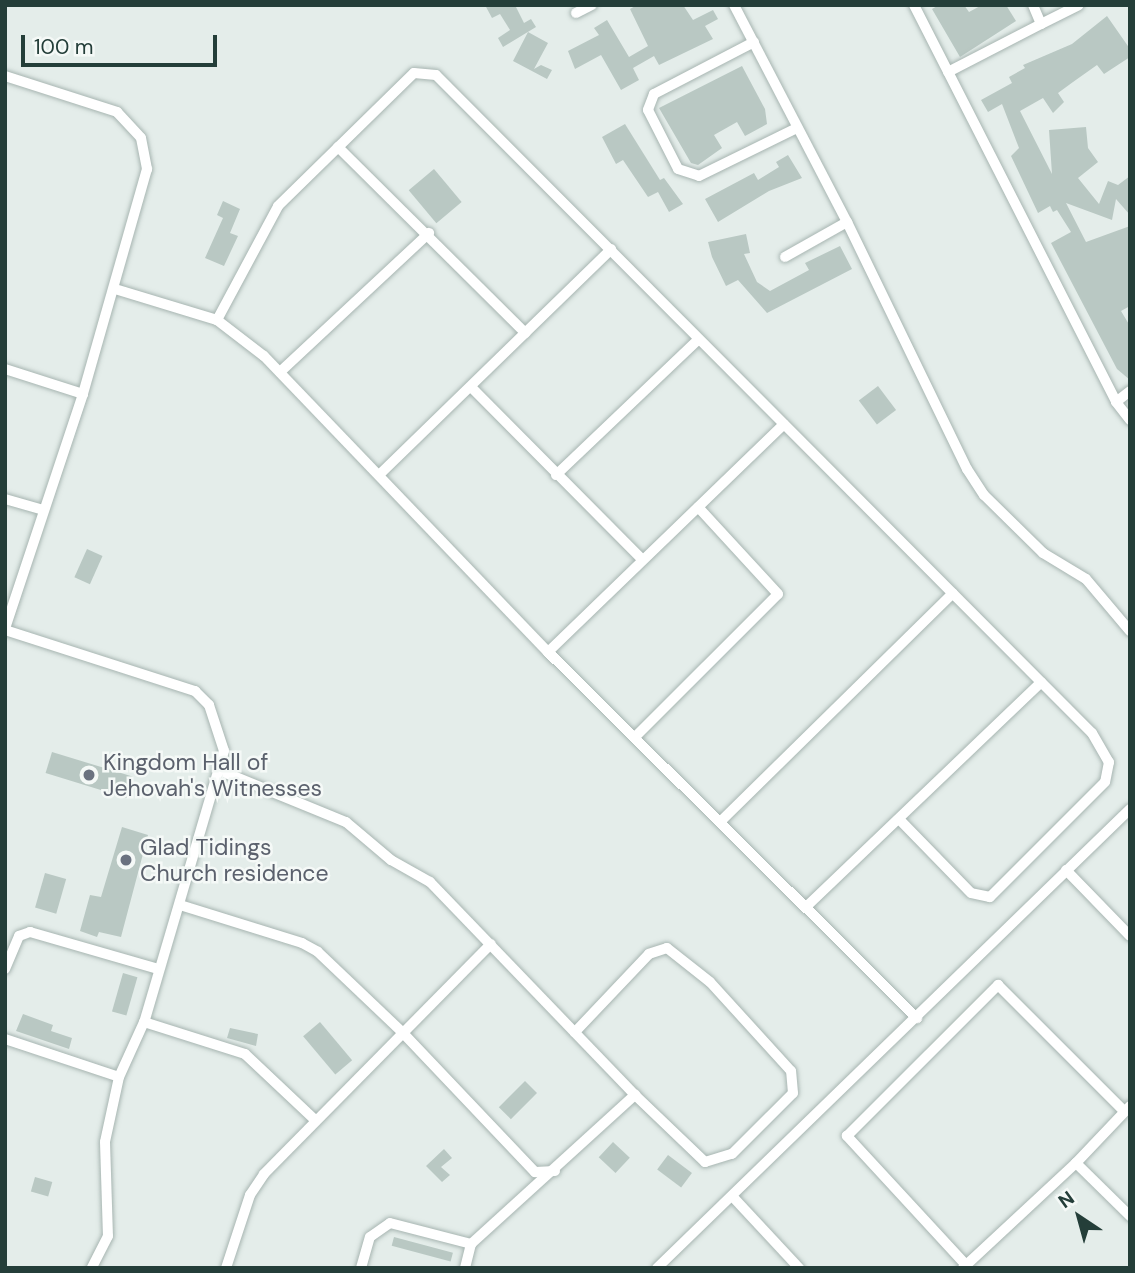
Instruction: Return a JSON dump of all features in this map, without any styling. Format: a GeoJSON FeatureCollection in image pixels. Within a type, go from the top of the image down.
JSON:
{"type":"FeatureCollection","features":[{"type":"Feature","properties":{"kind":"street"},"geometry":{"type":"LineString","coordinates":[[576,13],[592,5]]}},
{"type":"Feature","properties":{"kind":"street"},"geometry":{"type":"LineString","coordinates":[[734,5],[847,222],[954,446],[984,495],[1043,553],[1086,579],[1130,631]]}},
{"type":"Feature","properties":{"kind":"street"},"geometry":{"type":"LineString","coordinates":[[914,5],[1116,402],[1130,420]]}},
{"type":"Feature","properties":{"kind":"street"},"geometry":{"type":"LineString","coordinates":[[1033,5],[1041,24]]}},
{"type":"Feature","properties":{"kind":"street"},"geometry":{"type":"LineString","coordinates":[[948,72],[1079,5]]}},
{"type":"Feature","properties":{"kind":"street"},"geometry":{"type":"LineString","coordinates":[[754,42],[654,94],[648,110],[678,169],[699,176],[797,128]]}},
{"type":"Feature","properties":{"kind":"street"},"geometry":{"type":"LineString","coordinates":[[217,320],[271,216],[414,73],[436,75],[1092,733],[1104,750],[1108,774],[990,897],[971,892],[900,819]]}},
{"type":"Feature","properties":{"kind":"street"},"geometry":{"type":"LineString","coordinates":[[5,76],[117,112],[141,138],[147,169],[83,394],[5,629],[195,691],[215,718],[224,751],[221,771],[158,969],[144,1022],[120,1077],[105,1142],[108,1236],[92,1268]]}},
{"type":"Feature","properties":{"kind":"street"},"geometry":{"type":"LineString","coordinates":[[338,147],[429,233],[525,333]]}},
{"type":"Feature","properties":{"kind":"street"},"geometry":{"type":"LineString","coordinates":[[785,257],[847,222]]}},
{"type":"Feature","properties":{"kind":"street"},"geometry":{"type":"LineString","coordinates":[[279,372],[429,233]]}},
{"type":"Feature","properties":{"kind":"street"},"geometry":{"type":"LineString","coordinates":[[379,475],[611,249]]}},
{"type":"Feature","properties":{"kind":"street"},"geometry":{"type":"LineString","coordinates":[[115,289],[217,320],[279,372],[548,652],[722,821],[917,1018]]}},
{"type":"Feature","properties":{"kind":"street"},"geometry":{"type":"LineString","coordinates":[[556,475],[699,339]]}},
{"type":"Feature","properties":{"kind":"street"},"geometry":{"type":"LineString","coordinates":[[5,369],[83,394]]}},
{"type":"Feature","properties":{"kind":"street"},"geometry":{"type":"LineString","coordinates":[[471,387],[642,559]]}},
{"type":"Feature","properties":{"kind":"street"},"geometry":{"type":"LineString","coordinates":[[1116,402],[1130,391]]}},
{"type":"Feature","properties":{"kind":"street"},"geometry":{"type":"LineString","coordinates":[[548,652],[784,424]]}},
{"type":"Feature","properties":{"kind":"street"},"geometry":{"type":"LineString","coordinates":[[5,499],[43,510]]}},
{"type":"Feature","properties":{"kind":"street"},"geometry":{"type":"LineString","coordinates":[[635,737],[778,594],[698,507]]}},
{"type":"Feature","properties":{"kind":"street"},"geometry":{"type":"LineString","coordinates":[[722,821],[953,593]]}},
{"type":"Feature","properties":{"kind":"street"},"geometry":{"type":"LineString","coordinates":[[807,906],[1041,682]]}},
{"type":"Feature","properties":{"kind":"street"},"geometry":{"type":"LineString","coordinates":[[221,771],[346,822],[391,860],[430,882],[635,1095],[705,1162],[713,1163],[732,1154],[789,1099],[794,1081],[791,1071],[710,982],[667,948],[649,954],[575,1032]]}},
{"type":"Feature","properties":{"kind":"street"},"geometry":{"type":"LineString","coordinates":[[657,1268],[1130,810]]}},
{"type":"Feature","properties":{"kind":"street"},"geometry":{"type":"LineString","coordinates":[[1066,870],[1130,936]]}},
{"type":"Feature","properties":{"kind":"street"},"geometry":{"type":"LineString","coordinates":[[180,905],[302,943],[318,952],[403,1033],[535,1172],[555,1171]]}},
{"type":"Feature","properties":{"kind":"street"},"geometry":{"type":"LineString","coordinates":[[5,969],[19,936],[30,932],[158,969]]}},
{"type":"Feature","properties":{"kind":"street"},"geometry":{"type":"LineString","coordinates":[[226,1268],[250,1195],[314,1119],[491,944]]}},
{"type":"Feature","properties":{"kind":"street"},"geometry":{"type":"LineString","coordinates":[[998,985],[1127,1109],[1076,1163],[964,1266],[847,1136],[998,985]]}},
{"type":"Feature","properties":{"kind":"street"},"geometry":{"type":"LineString","coordinates":[[144,1022],[245,1054],[314,1119]]}},
{"type":"Feature","properties":{"kind":"street"},"geometry":{"type":"LineString","coordinates":[[5,1040],[120,1077]]}},
{"type":"Feature","properties":{"kind":"street"},"geometry":{"type":"LineString","coordinates":[[465,1268],[471,1244],[555,1171],[635,1095]]}},
{"type":"Feature","properties":{"kind":"street"},"geometry":{"type":"LineString","coordinates":[[1076,1163],[1130,1216]]}},
{"type":"Feature","properties":{"kind":"street"},"geometry":{"type":"LineString","coordinates":[[733,1197],[799,1268]]}},
{"type":"Feature","properties":{"kind":"street"},"geometry":{"type":"LineString","coordinates":[[361,1268],[370,1237],[390,1223],[471,1244]]}},
{"type":"Feature","properties":{"kind":"building"},"geometry":{"type":"Polygon","coordinates":[[[485,5],[515,5],[524,23],[531,19],[536,27],[503,47],[498,38],[510,30],[500,14],[492,18],[485,5]]]}},
{"type":"Feature","properties":{"kind":"building"},"geometry":{"type":"Polygon","coordinates":[[[637,5],[683,5],[693,20],[713,10],[718,19],[705,26],[713,39],[659,65],[654,56],[633,68],[639,80],[621,90],[601,55],[575,69],[568,51],[599,35],[594,28],[607,20],[629,57],[648,46],[630,9],[637,5]]]}},
{"type":"Feature","properties":{"kind":"building"},"geometry":{"type":"Polygon","coordinates":[[[939,5],[964,5],[969,12],[982,5],[1006,5],[1016,21],[960,57],[932,9],[939,5]]]}},
{"type":"Feature","properties":{"kind":"building"},"geometry":{"type":"Polygon","coordinates":[[[1107,16],[1130,49],[1130,57],[1104,74],[1097,65],[1073,82],[1058,93],[1064,102],[1053,113],[1043,98],[1020,111],[1052,174],[1049,130],[1086,127],[1088,148],[1098,162],[1078,178],[1099,204],[1108,181],[1118,185],[1130,176],[1130,215],[1116,199],[1112,220],[1066,203],[1086,242],[1130,226],[1130,306],[1121,311],[1130,326],[1130,380],[1117,369],[1051,243],[1071,232],[1057,210],[1053,212],[1050,206],[1038,213],[1011,156],[1019,148],[1002,104],[988,112],[981,100],[1012,83],[1009,77],[1025,68],[1023,65],[1072,44],[1107,16]]]}},
{"type":"Feature","properties":{"kind":"building"},"geometry":{"type":"Polygon","coordinates":[[[528,32],[548,43],[534,69],[541,65],[552,70],[547,79],[513,61],[528,32]]]}},
{"type":"Feature","properties":{"kind":"building"},"geometry":{"type":"Polygon","coordinates":[[[742,66],[765,109],[767,124],[745,136],[737,122],[714,135],[722,148],[698,165],[691,163],[659,108],[742,66]]]}},
{"type":"Feature","properties":{"kind":"building"},"geometry":{"type":"Polygon","coordinates":[[[625,124],[660,180],[664,178],[683,204],[669,212],[658,192],[648,197],[623,160],[616,164],[602,137],[625,124]]]}},
{"type":"Feature","properties":{"kind":"building"},"geometry":{"type":"Polygon","coordinates":[[[788,155],[802,178],[769,191],[718,222],[705,199],[754,173],[758,180],[779,167],[776,162],[788,155]]]}},
{"type":"Feature","properties":{"kind":"building"},"geometry":{"type":"Polygon","coordinates":[[[434,169],[462,202],[436,223],[409,190],[434,169]]]}},
{"type":"Feature","properties":{"kind":"building"},"geometry":{"type":"Polygon","coordinates":[[[223,201],[240,209],[230,233],[238,236],[224,266],[205,258],[223,218],[217,215],[223,201]]]}},
{"type":"Feature","properties":{"kind":"building"},"geometry":{"type":"Polygon","coordinates":[[[746,234],[750,253],[744,254],[757,282],[770,291],[809,270],[805,263],[840,246],[852,269],[767,313],[738,280],[726,286],[708,242],[746,234]]]}},
{"type":"Feature","properties":{"kind":"building"},"geometry":{"type":"Polygon","coordinates":[[[878,386],[896,410],[877,424],[859,400],[878,386]]]}},
{"type":"Feature","properties":{"kind":"building"},"geometry":{"type":"Polygon","coordinates":[[[87,549],[103,556],[90,584],[74,577],[87,549]]]}},
{"type":"Feature","properties":{"kind":"building","name":"Kingdom Hall of Jehovah's Witnesses"},"geometry":{"type":"Polygon","coordinates":[[[52,752],[133,777],[127,798],[46,773],[52,752]]]}},
{"type":"Feature","properties":{"kind":"building"},"geometry":{"type":"Polygon","coordinates":[[[122,827],[148,835],[121,937],[99,932],[97,937],[80,931],[90,895],[101,897],[122,827]]]}},
{"type":"Feature","properties":{"kind":"building"},"geometry":{"type":"Polygon","coordinates":[[[45,873],[66,879],[56,914],[35,908],[45,873]]]}},
{"type":"Feature","properties":{"kind":"building"},"geometry":{"type":"Polygon","coordinates":[[[123,973],[137,977],[126,1016],[112,1011],[123,973]]]}},
{"type":"Feature","properties":{"kind":"building"},"geometry":{"type":"Polygon","coordinates":[[[23,1014],[53,1025],[51,1031],[72,1038],[69,1049],[16,1031],[23,1014]]]}},
{"type":"Feature","properties":{"kind":"building"},"geometry":{"type":"Polygon","coordinates":[[[320,1022],[352,1060],[335,1074],[303,1036],[320,1022]]]}},
{"type":"Feature","properties":{"kind":"building"},"geometry":{"type":"Polygon","coordinates":[[[230,1028],[258,1034],[256,1046],[227,1038],[230,1028]]]}},
{"type":"Feature","properties":{"kind":"building"},"geometry":{"type":"Polygon","coordinates":[[[525,1081],[537,1093],[511,1119],[499,1107],[525,1081]]]}},
{"type":"Feature","properties":{"kind":"building"},"geometry":{"type":"Polygon","coordinates":[[[613,1142],[630,1158],[615,1173],[599,1157],[613,1142]]]}},
{"type":"Feature","properties":{"kind":"building"},"geometry":{"type":"Polygon","coordinates":[[[444,1149],[452,1158],[441,1167],[450,1175],[442,1182],[426,1166],[444,1149]]]}},
{"type":"Feature","properties":{"kind":"building"},"geometry":{"type":"Polygon","coordinates":[[[668,1155],[692,1173],[681,1187],[657,1169],[668,1155]]]}},
{"type":"Feature","properties":{"kind":"building"},"geometry":{"type":"Polygon","coordinates":[[[35,1177],[52,1182],[48,1196],[31,1191],[35,1177]]]}},
{"type":"Feature","properties":{"kind":"building"},"geometry":{"type":"Polygon","coordinates":[[[394,1237],[453,1253],[451,1261],[392,1246],[394,1237]]]}},
{"type":"Feature","properties":{"kind":"place","name":"Kingdom Hall of Jehovah's Witnesses"},"geometry":{"type":"Point","coordinates":[89,775]}},
{"type":"Feature","properties":{"kind":"place","name":"Glad Tidings Church residence"},"geometry":{"type":"Point","coordinates":[126,860]}}]}
